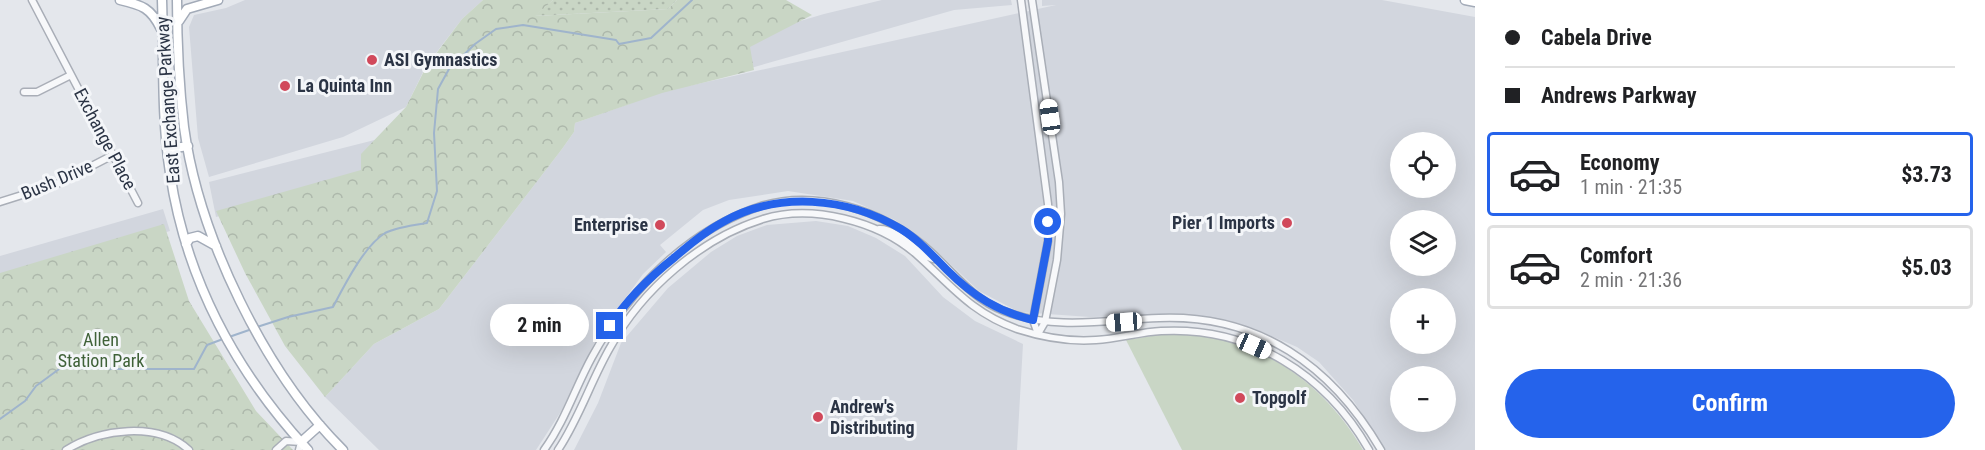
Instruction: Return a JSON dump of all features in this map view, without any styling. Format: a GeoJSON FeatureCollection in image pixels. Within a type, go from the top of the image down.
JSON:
{"type":"FeatureCollection","features":[{"type":"Feature","properties":{"kind":"main road"},"geometry":{"type":"LineString","coordinates":[[125,1],[141,0]]}},
{"type":"Feature","properties":{"kind":"main road","name":"East Exchange Parkway"},"geometry":{"type":"LineString","coordinates":[[162,0],[168,149],[174,193],[186,244],[205,297],[248,376],[300,446],[308,450]]}},
{"type":"Feature","properties":{"kind":"main road","name":"East Exchange Parkway"},"geometry":{"type":"LineString","coordinates":[[177,0],[182,102],[188,146],[216,247],[273,360],[320,425],[343,450]]}},
{"type":"Feature","properties":{"kind":"main road"},"geometry":{"type":"LineString","coordinates":[[178,35],[180,19],[187,9],[211,0]]}},
{"type":"Feature","properties":{"kind":"main road"},"geometry":{"type":"LineString","coordinates":[[1465,0],[1475,2]]}},
{"type":"Feature","properties":{"kind":"main road"},"geometry":{"type":"LineString","coordinates":[[125,1],[151,10],[163,34]]}},
{"type":"Feature","properties":{"kind":"main road"},"geometry":{"type":"LineString","coordinates":[[168,149],[188,146]]}},
{"type":"Feature","properties":{"kind":"main road"},"geometry":{"type":"LineString","coordinates":[[186,244],[190,238],[198,236],[216,247]]}},
{"type":"Feature","properties":{"kind":"main road"},"geometry":{"type":"LineString","coordinates":[[300,446],[320,425]]}},
{"type":"Feature","properties":{"kind":"street","name":"Exchange Place"},"geometry":{"type":"LineString","coordinates":[[32,0],[138,203]]}},
{"type":"Feature","properties":{"kind":"street"},"geometry":{"type":"LineString","coordinates":[[1021,0],[1048,204],[1048,241],[1033,320],[1038,334]]}},
{"type":"Feature","properties":{"kind":"street"},"geometry":{"type":"LineString","coordinates":[[1032,0],[1059,182],[1061,214],[1057,260],[1045,322],[1038,334]]}},
{"type":"Feature","properties":{"kind":"street","name":"Exchange Place"},"geometry":{"type":"LineString","coordinates":[[24,92],[37,92],[71,75]]}},
{"type":"Feature","properties":{"kind":"street","name":"Bush Drive"},"geometry":{"type":"LineString","coordinates":[[0,202],[57,184],[113,155]]}},
{"type":"Feature","properties":{"kind":"street"},"geometry":{"type":"LineString","coordinates":[[804,201],[804,214]]}},
{"type":"Feature","properties":{"kind":"street"},"geometry":{"type":"LineString","coordinates":[[546,449],[583,375],[616,317],[659,270],[725,221],[763,206],[804,201],[836,203],[870,213],[901,229],[983,300],[1001,310],[1033,320],[1075,324],[1158,318],[1194,318],[1226,323],[1286,348],[1326,376],[1349,401],[1381,450]]}},
{"type":"Feature","properties":{"kind":"street"},"geometry":{"type":"LineString","coordinates":[[558,450],[578,416],[593,380],[623,326],[667,278],[700,250],[731,230],[766,218],[804,214],[836,218],[875,230],[918,255],[963,300],[980,312],[1018,329],[1073,340],[1097,340],[1159,331],[1193,331],[1232,338],[1280,357],[1318,384],[1347,418],[1369,450]]}},
{"type":"Feature","properties":{"kind":"street"},"geometry":{"type":"LineString","coordinates":[[875,230],[888,229],[928,258],[937,259]]}},
{"type":"Feature","properties":{"kind":"street"},"geometry":{"type":"LineString","coordinates":[[659,270],[667,278]]}},
{"type":"Feature","properties":{"kind":"street"},"geometry":{"type":"LineString","coordinates":[[1280,357],[1286,348]]}},
{"type":"Feature","properties":{"kind":"street"},"geometry":{"type":"LineString","coordinates":[[583,375],[593,380]]}},
{"type":"Feature","properties":{"kind":"street"},"geometry":{"type":"LineString","coordinates":[[66,450],[104,434],[133,431],[178,440],[189,450]]}},
{"type":"Feature","properties":{"kind":"street"},"geometry":{"type":"LineString","coordinates":[[276,450],[286,441],[300,446]]}},
{"type":"Feature","properties":{"kind":"shaded area"},"geometry":{"type":"Polygon","coordinates":[[[245,0],[483,0],[462,19],[426,66],[406,107],[343,137],[209,177],[198,138],[189,27],[194,15],[226,8],[245,0]]]}},
{"type":"Feature","properties":{"kind":"shaded area"},"geometry":{"type":"Polygon","coordinates":[[[882,0],[1011,0],[1012,5],[954,10],[688,86],[1056,5],[1042,6],[1042,0],[1382,0],[1475,17],[1475,450],[1385,450],[1353,400],[1319,362],[1297,347],[1255,329],[1195,315],[1090,317],[1019,312],[979,291],[928,243],[895,220],[853,201],[788,191],[729,200],[703,210],[660,245],[666,252],[643,274],[598,336],[562,410],[536,450],[379,450],[325,397],[374,344],[439,309],[562,149],[574,132],[575,123],[632,103],[462,120],[824,14],[882,0]]]}},
{"type":"Feature","properties":{"kind":"shaded area"},"geometry":{"type":"Polygon","coordinates":[[[426,127],[430,154],[216,217],[209,182],[426,127]]]}},
{"type":"Feature","properties":{"kind":"shaded area"},"geometry":{"type":"Polygon","coordinates":[[[163,209],[170,231],[0,280],[0,256],[163,209]]]}},
{"type":"Feature","properties":{"kind":"shaded area"},"geometry":{"type":"Polygon","coordinates":[[[816,221],[848,226],[876,238],[905,256],[943,297],[975,321],[1023,344],[1017,450],[574,450],[598,403],[621,343],[668,288],[711,252],[737,236],[767,225],[816,221]]]}},
{"type":"Feature","properties":{"kind":"green space"},"geometry":{"type":"Polygon","coordinates":[[[483,0],[553,0],[535,16],[668,9],[677,0],[786,0],[812,15],[750,47],[754,70],[662,93],[575,123],[574,132],[562,149],[439,309],[374,344],[325,397],[285,346],[245,273],[216,211],[361,170],[361,154],[406,107],[426,67],[462,19],[483,0]]]}},
{"type":"Feature","properties":{"kind":"green space"},"geometry":{"type":"Polygon","coordinates":[[[553,0],[677,0],[668,9],[534,16],[553,0]]]}},
{"type":"Feature","properties":{"kind":"green space","name":"Allen Station Park"},"geometry":{"type":"Polygon","coordinates":[[[164,224],[189,301],[256,411],[293,450],[0,450],[0,273],[164,224]]]}},
{"type":"Feature","properties":{"kind":"green space","name":"Topgolf"},"geometry":{"type":"Polygon","coordinates":[[[1165,334],[1196,335],[1226,340],[1254,350],[1280,364],[1327,401],[1363,450],[1182,450],[1126,340],[1165,334]]]}},
{"type":"Feature","properties":{"kind":"waterway"},"geometry":{"type":"LineString","coordinates":[[257,327],[333,307],[355,267],[377,239],[395,229],[427,223],[437,191],[434,133],[438,89],[449,69],[475,44],[496,29],[523,25],[616,40],[619,44],[651,38],[692,0]]}},
{"type":"Feature","properties":{"kind":"waterway"},"geometry":{"type":"LineString","coordinates":[[229,337],[252,329]]}},
{"type":"Feature","properties":{"kind":"waterway"},"geometry":{"type":"LineString","coordinates":[[0,419],[25,401],[36,386],[66,364],[115,369],[194,369],[207,345],[223,339]]}},
{"type":"Feature","properties":{"kind":"place","name":"ASI Gymnastics"},"geometry":{"type":"Point","coordinates":[372,60]}},
{"type":"Feature","properties":{"kind":"place","name":"La Quinta Inn"},"geometry":{"type":"Point","coordinates":[285,86]}},
{"type":"Feature","properties":{"kind":"place","name":"Pier 1 Imports"},"geometry":{"type":"Point","coordinates":[1287,223]}},
{"type":"Feature","properties":{"kind":"place","name":"Enterprise"},"geometry":{"type":"Point","coordinates":[660,225]}},
{"type":"Feature","properties":{"kind":"place","name":"Topgolf"},"geometry":{"type":"Point","coordinates":[1240,398]}},
{"type":"Feature","properties":{"kind":"place","name":"Andrew's Distributing"},"geometry":{"type":"Point","coordinates":[818,417]}},
{"type":"Feature","properties":{"kind":"route"},"geometry":{"type":"LineString","coordinates":[[610,326],[628,301],[659,270],[709,230],[763,206],[804,201],[836,203],[856,208],[901,229],[924,246],[949,272],[983,300],[1001,310],[1033,320],[1048,241],[1048,222]]}}]}
